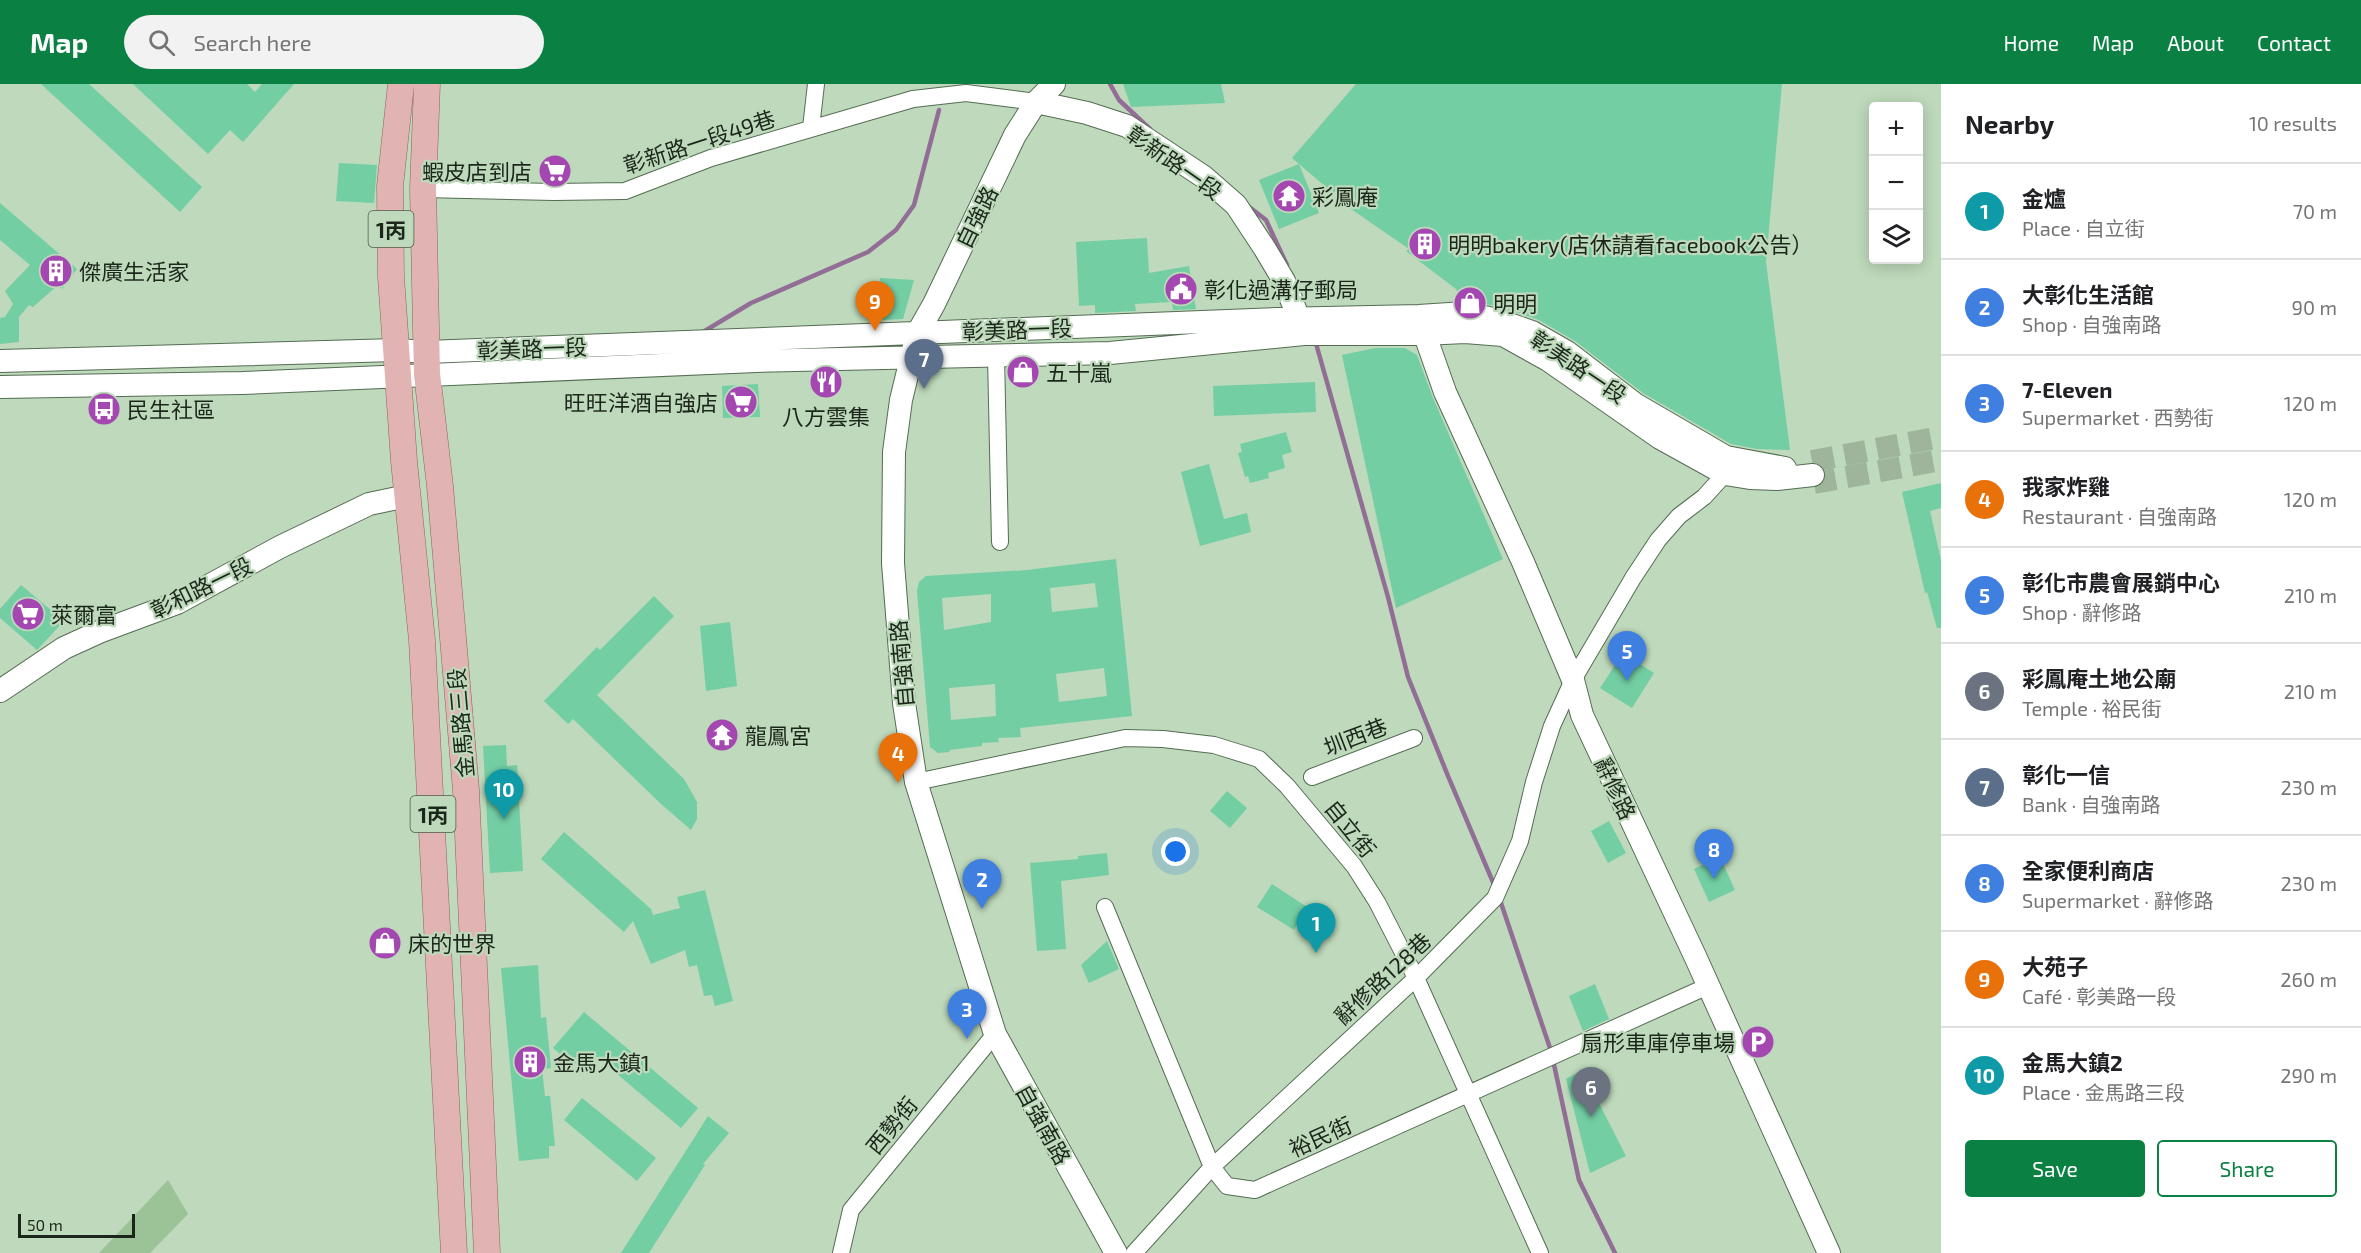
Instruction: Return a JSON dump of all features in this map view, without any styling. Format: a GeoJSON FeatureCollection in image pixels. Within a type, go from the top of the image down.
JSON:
{"type":"FeatureCollection","features":[{"type":"Feature","properties":{"kind":"main road","name":"1丙"},"geometry":{"type":"LineString","coordinates":[[397,363],[391,277],[390,186],[401,84]]}},
{"type":"Feature","properties":{"kind":"main road","name":"1丙"},"geometry":{"type":"LineString","coordinates":[[427,84],[423,189],[427,363]]}},
{"type":"Feature","properties":{"kind":"main road","name":"金馬路三段"},"geometry":{"type":"LineString","coordinates":[[397,363],[424,676],[454,1253]]}},
{"type":"Feature","properties":{"kind":"main road","name":"金馬路三段"},"geometry":{"type":"LineString","coordinates":[[427,363],[466,790],[487,1253]]}},
{"type":"Feature","properties":{"kind":"street"},"geometry":{"type":"LineString","coordinates":[[811,128],[816,84]]}},
{"type":"Feature","properties":{"kind":"street","name":"自強路"},"geometry":{"type":"LineString","coordinates":[[912,357],[917,333],[932,307],[1015,135],[1036,102],[1054,84]]}},
{"type":"Feature","properties":{"kind":"street","name":"彰新路一段49巷"},"geometry":{"type":"LineString","coordinates":[[423,189],[566,192],[626,190],[711,158],[811,128],[914,91]]}},
{"type":"Feature","properties":{"kind":"street","name":"彰新路一段"},"geometry":{"type":"LineString","coordinates":[[914,91],[966,93],[1036,102],[1087,113],[1127,126],[1204,177],[1236,205],[1284,281],[1302,326]]}},
{"type":"Feature","properties":{"kind":"street","name":"彰美路一段"},"geometry":{"type":"LineString","coordinates":[[427,363],[917,333],[1421,326],[1465,313],[1498,320],[1532,332],[1567,352],[1635,404],[1725,466],[1750,478],[1778,473],[1801,485],[1813,472]]}},
{"type":"Feature","properties":{"kind":"street","name":"彰美路一段"},"geometry":{"type":"LineString","coordinates":[[0,362],[756,361],[1110,353],[1302,326]]}},
{"type":"Feature","properties":{"kind":"street","name":"辭修路"},"geometry":{"type":"LineString","coordinates":[[1421,326],[1445,392],[1523,562],[1573,680],[1582,715],[1829,1253]]}},
{"type":"Feature","properties":{"kind":"street"},"geometry":{"type":"LineString","coordinates":[[996,355],[1000,542]]}},
{"type":"Feature","properties":{"kind":"street","name":"自強南路"},"geometry":{"type":"LineString","coordinates":[[912,357],[901,400],[894,452],[893,563],[904,703],[916,782],[995,1034],[1116,1253]]}},
{"type":"Feature","properties":{"kind":"street","name":"彰美路一段"},"geometry":{"type":"LineString","coordinates":[[0,387],[242,383],[397,363]]}},
{"type":"Feature","properties":{"kind":"street","name":"辭修路128巷"},"geometry":{"type":"LineString","coordinates":[[1134,1253],[1212,1167],[1416,978],[1495,898],[1520,841],[1534,783],[1552,726],[1573,680],[1658,540],[1680,516],[1704,497],[1725,466]]}},
{"type":"Feature","properties":{"kind":"street","name":"彰和路一段"},"geometry":{"type":"LineString","coordinates":[[0,692],[64,648],[99,632],[177,603],[280,547],[369,504],[407,496]]}},
{"type":"Feature","properties":{"kind":"street","name":"自立街"},"geometry":{"type":"LineString","coordinates":[[916,782],[1125,738],[1163,739],[1214,745],[1259,759],[1287,786],[1354,866],[1377,902],[1416,978],[1540,1253]]}},
{"type":"Feature","properties":{"kind":"street","name":"圳西巷"},"geometry":{"type":"LineString","coordinates":[[1312,777],[1414,738]]}},
{"type":"Feature","properties":{"kind":"street","name":"裕民街"},"geometry":{"type":"LineString","coordinates":[[1105,907],[1212,1167],[1227,1186],[1255,1190],[1707,986]]}},
{"type":"Feature","properties":{"kind":"street","name":"西勢街"},"geometry":{"type":"LineString","coordinates":[[841,1253],[851,1210],[995,1034]]}},
{"type":"Feature","properties":{"kind":"green space"},"geometry":{"type":"Polygon","coordinates":[[[168,1180],[188,1214],[150,1253],[99,1253],[168,1180]]]}},
{"type":"Feature","properties":{"kind":"building"},"geometry":{"type":"Polygon","coordinates":[[[41,84],[89,84],[202,187],[180,212],[41,84]]]}},
{"type":"Feature","properties":{"kind":"building"},"geometry":{"type":"Polygon","coordinates":[[[133,84],[247,84],[255,92],[262,84],[294,84],[243,142],[230,130],[208,154],[133,84]]]}},
{"type":"Feature","properties":{"kind":"building"},"geometry":{"type":"Polygon","coordinates":[[[1123,84],[1221,84],[1225,103],[1131,107],[1123,84]]]}},
{"type":"Feature","properties":{"kind":"building"},"geometry":{"type":"Polygon","coordinates":[[[1356,84],[1782,84],[1766,262],[1790,450],[1757,449],[1731,444],[1643,393],[1575,341],[1539,320],[1501,307],[1462,300],[1456,289],[1406,251],[1409,249],[1354,211],[1292,158],[1356,84]]]}},
{"type":"Feature","properties":{"kind":"building"},"geometry":{"type":"Polygon","coordinates":[[[339,163],[377,165],[374,203],[336,201],[339,163]]]}},
{"type":"Feature","properties":{"kind":"building","name":"彩鳳庵"},"geometry":{"type":"Polygon","coordinates":[[[1299,164],[1319,213],[1279,229],[1259,180],[1299,164]]]}},
{"type":"Feature","properties":{"kind":"building","name":"傑廣生活家"},"geometry":{"type":"Polygon","coordinates":[[[0,203],[77,269],[62,289],[58,285],[33,307],[29,305],[19,317],[19,342],[0,344],[0,318],[5,317],[13,304],[5,291],[30,265],[0,240],[0,203]]]}},
{"type":"Feature","properties":{"kind":"building"},"geometry":{"type":"Polygon","coordinates":[[[1147,238],[1149,273],[1189,266],[1196,309],[1173,310],[1172,302],[1135,304],[1136,311],[1095,313],[1095,305],[1079,306],[1076,242],[1147,238]]]}},
{"type":"Feature","properties":{"kind":"building"},"geometry":{"type":"Polygon","coordinates":[[[880,278],[914,280],[903,319],[883,320],[880,278]]]}},
{"type":"Feature","properties":{"kind":"building"},"geometry":{"type":"Polygon","coordinates":[[[1375,348],[1405,348],[1417,355],[1433,398],[1503,559],[1396,608],[1342,355],[1375,348]]]}},
{"type":"Feature","properties":{"kind":"building"},"geometry":{"type":"Polygon","coordinates":[[[1315,382],[1316,412],[1214,416],[1213,386],[1315,382]]]}},
{"type":"Feature","properties":{"kind":"building","name":"旺旺洋酒自強店"},"geometry":{"type":"Polygon","coordinates":[[[758,384],[760,417],[723,418],[722,386],[758,384]]]}},
{"type":"Feature","properties":{"kind":"building"},"geometry":{"type":"Polygon","coordinates":[[[1286,432],[1292,452],[1282,455],[1285,468],[1268,473],[1269,478],[1250,483],[1248,476],[1245,477],[1238,453],[1242,452],[1240,444],[1286,432]]]}},
{"type":"Feature","properties":{"kind":"building"},"geometry":{"type":"Polygon","coordinates":[[[1209,464],[1224,519],[1247,513],[1251,532],[1200,546],[1181,472],[1209,464]]]}},
{"type":"Feature","properties":{"kind":"building"},"geometry":{"type":"Polygon","coordinates":[[[1941,483],[1941,508],[1930,511],[1941,560],[1941,628],[1937,628],[1927,592],[1925,593],[1902,492],[1941,483]]]}},
{"type":"Feature","properties":{"kind":"building"},"geometry":{"type":"Polygon","coordinates":[[[1116,559],[1132,716],[1020,728],[1021,737],[998,738],[999,742],[982,743],[982,746],[938,753],[930,747],[917,591],[919,582],[926,576],[1027,570],[1116,559]],[[1095,583],[1050,588],[1052,612],[1098,607],[1095,583]],[[991,594],[942,598],[944,630],[991,622],[991,594]],[[1104,668],[1056,674],[1059,702],[1107,696],[1104,668]],[[995,684],[949,688],[951,720],[996,716],[995,684]]]}},
{"type":"Feature","properties":{"kind":"building","name":"萊爾富"},"geometry":{"type":"Polygon","coordinates":[[[21,585],[64,621],[37,650],[0,618],[0,609],[21,585]]]}},
{"type":"Feature","properties":{"kind":"building"},"geometry":{"type":"Polygon","coordinates":[[[654,596],[674,616],[597,695],[684,779],[697,802],[697,819],[691,830],[573,719],[568,724],[544,701],[597,647],[600,650],[654,596]]]}},
{"type":"Feature","properties":{"kind":"building"},"geometry":{"type":"Polygon","coordinates":[[[730,622],[737,686],[706,691],[700,626],[730,622]]]}},
{"type":"Feature","properties":{"kind":"building"},"geometry":{"type":"Polygon","coordinates":[[[1623,653],[1654,673],[1632,708],[1600,688],[1623,653]]]}},
{"type":"Feature","properties":{"kind":"building"},"geometry":{"type":"Polygon","coordinates":[[[506,745],[507,766],[517,765],[523,871],[490,873],[483,746],[506,745]]]}},
{"type":"Feature","properties":{"kind":"building"},"geometry":{"type":"Polygon","coordinates":[[[1227,791],[1247,808],[1230,828],[1210,811],[1227,791]]]}},
{"type":"Feature","properties":{"kind":"building"},"geometry":{"type":"Polygon","coordinates":[[[1609,821],[1626,853],[1608,863],[1591,831],[1609,821]]]}},
{"type":"Feature","properties":{"kind":"building"},"geometry":{"type":"Polygon","coordinates":[[[564,832],[651,909],[653,915],[680,908],[677,897],[705,890],[733,1001],[715,1006],[712,995],[704,996],[697,965],[689,967],[685,950],[651,964],[633,921],[624,932],[541,859],[564,832]]]}},
{"type":"Feature","properties":{"kind":"building"},"geometry":{"type":"Polygon","coordinates":[[[1107,853],[1109,875],[1061,881],[1066,949],[1037,951],[1030,863],[1078,859],[1078,856],[1107,853]]]}},
{"type":"Feature","properties":{"kind":"building"},"geometry":{"type":"Polygon","coordinates":[[[1720,857],[1735,890],[1709,902],[1694,869],[1720,857]]]}},
{"type":"Feature","properties":{"kind":"building"},"geometry":{"type":"Polygon","coordinates":[[[1272,884],[1307,907],[1294,930],[1257,907],[1272,884]]]}},
{"type":"Feature","properties":{"kind":"building"},"geometry":{"type":"Polygon","coordinates":[[[1107,941],[1119,969],[1089,983],[1081,965],[1107,941]]]}},
{"type":"Feature","properties":{"kind":"building","name":"金馬大鎮1"},"geometry":{"type":"Polygon","coordinates":[[[538,965],[541,1018],[546,1017],[551,1068],[542,1069],[545,1096],[550,1096],[555,1146],[549,1146],[549,1158],[519,1161],[501,968],[538,965]]]}},
{"type":"Feature","properties":{"kind":"building"},"geometry":{"type":"Polygon","coordinates":[[[1595,984],[1609,1019],[1583,1031],[1569,996],[1595,984]]]}},
{"type":"Feature","properties":{"kind":"building"},"geometry":{"type":"Polygon","coordinates":[[[584,1012],[698,1108],[681,1128],[591,1052],[582,1062],[572,1064],[553,1048],[584,1012]]]}},
{"type":"Feature","properties":{"kind":"building"},"geometry":{"type":"Polygon","coordinates":[[[1582,1070],[1626,1156],[1590,1173],[1566,1079],[1582,1070]]]}},
{"type":"Feature","properties":{"kind":"building"},"geometry":{"type":"Polygon","coordinates":[[[582,1098],[656,1158],[637,1181],[564,1120],[582,1098]]]}},
{"type":"Feature","properties":{"kind":"building"},"geometry":{"type":"Polygon","coordinates":[[[708,1116],[729,1133],[703,1164],[705,1165],[649,1253],[621,1253],[708,1116]]]}},
{"type":"Feature","properties":{"kind":"waterway"},"geometry":{"type":"LineString","coordinates":[[1110,84],[1119,100],[1150,129]]}},
{"type":"Feature","properties":{"kind":"waterway"},"geometry":{"type":"LineString","coordinates":[[703,332],[751,303],[868,252],[896,230],[914,205],[939,110]]}},
{"type":"Feature","properties":{"kind":"waterway"},"geometry":{"type":"LineString","coordinates":[[1248,206],[1266,220],[1287,265]]}},
{"type":"Feature","properties":{"kind":"waterway"},"geometry":{"type":"LineString","coordinates":[[1315,340],[1388,597],[1408,677],[1495,887]]}},
{"type":"Feature","properties":{"kind":"waterway"},"geometry":{"type":"LineString","coordinates":[[1499,897],[1551,1051]]}},
{"type":"Feature","properties":{"kind":"waterway"},"geometry":{"type":"LineString","coordinates":[[1553,1060],[1579,1180],[1615,1253]]}},
{"type":"Feature","properties":{"kind":"tunnel"},"geometry":{"type":"LineString","coordinates":[[1812,461],[1941,437]]}},
{"type":"Feature","properties":{"kind":"tunnel"},"geometry":{"type":"LineString","coordinates":[[1814,483],[1941,460]]}},
{"type":"Feature","properties":{"kind":"place","name":"蝦皮店到店"},"geometry":{"type":"Point","coordinates":[555,171]}},
{"type":"Feature","properties":{"kind":"place","name":"彩鳳庵"},"geometry":{"type":"Point","coordinates":[1289,196]}},
{"type":"Feature","properties":{"kind":"place","name":"明明bakery(店休請看facebook公告）"},"geometry":{"type":"Point","coordinates":[1425,244]}},
{"type":"Feature","properties":{"kind":"place","name":"傑廣生活家"},"geometry":{"type":"Point","coordinates":[56,271]}},
{"type":"Feature","properties":{"kind":"place","name":"彰化過溝仔郵局"},"geometry":{"type":"Point","coordinates":[1181,289]}},
{"type":"Feature","properties":{"kind":"place","name":"明明"},"geometry":{"type":"Point","coordinates":[1470,303]}},
{"type":"Feature","properties":{"kind":"place","name":"大苑子"},"geometry":{"type":"Point","coordinates":[875,331]}},
{"type":"Feature","properties":{"kind":"place","name":"五十嵐"},"geometry":{"type":"Point","coordinates":[1023,372]}},
{"type":"Feature","properties":{"kind":"place","name":"八方雲集"},"geometry":{"type":"Point","coordinates":[826,382]}},
{"type":"Feature","properties":{"kind":"place","name":"彰化一信"},"geometry":{"type":"Point","coordinates":[924,389]}},
{"type":"Feature","properties":{"kind":"place","name":"旺旺洋酒自強店"},"geometry":{"type":"Point","coordinates":[741,402]}},
{"type":"Feature","properties":{"kind":"place","name":"民生社區"},"geometry":{"type":"Point","coordinates":[104,409]}},
{"type":"Feature","properties":{"kind":"place","name":"萊爾富"},"geometry":{"type":"Point","coordinates":[28,614]}},
{"type":"Feature","properties":{"kind":"place","name":"彰化市農會展銷中心"},"geometry":{"type":"Point","coordinates":[1627,681]}},
{"type":"Feature","properties":{"kind":"place","name":"龍鳳宮"},"geometry":{"type":"Point","coordinates":[722,735]}},
{"type":"Feature","properties":{"kind":"place","name":"我家炸雞"},"geometry":{"type":"Point","coordinates":[898,783]}},
{"type":"Feature","properties":{"kind":"place","name":"金馬大鎮2"},"geometry":{"type":"Point","coordinates":[504,819]}},
{"type":"Feature","properties":{"kind":"place","name":"全家便利商店"},"geometry":{"type":"Point","coordinates":[1714,879]}},
{"type":"Feature","properties":{"kind":"place","name":"大彰化生活館"},"geometry":{"type":"Point","coordinates":[982,909]}},
{"type":"Feature","properties":{"kind":"place","name":"床的世界"},"geometry":{"type":"Point","coordinates":[385,943]}},
{"type":"Feature","properties":{"kind":"place","name":"金爐"},"geometry":{"type":"Point","coordinates":[1316,953]}},
{"type":"Feature","properties":{"kind":"place","name":"7-Eleven"},"geometry":{"type":"Point","coordinates":[967,1039]}},
{"type":"Feature","properties":{"kind":"place","name":"扇形車庫停車場"},"geometry":{"type":"Point","coordinates":[1758,1042]}},
{"type":"Feature","properties":{"kind":"place","name":"金馬大鎮1"},"geometry":{"type":"Point","coordinates":[530,1062]}},
{"type":"Feature","properties":{"kind":"place","name":"彩鳳庵土地公廟"},"geometry":{"type":"Point","coordinates":[1591,1117]}}]}
